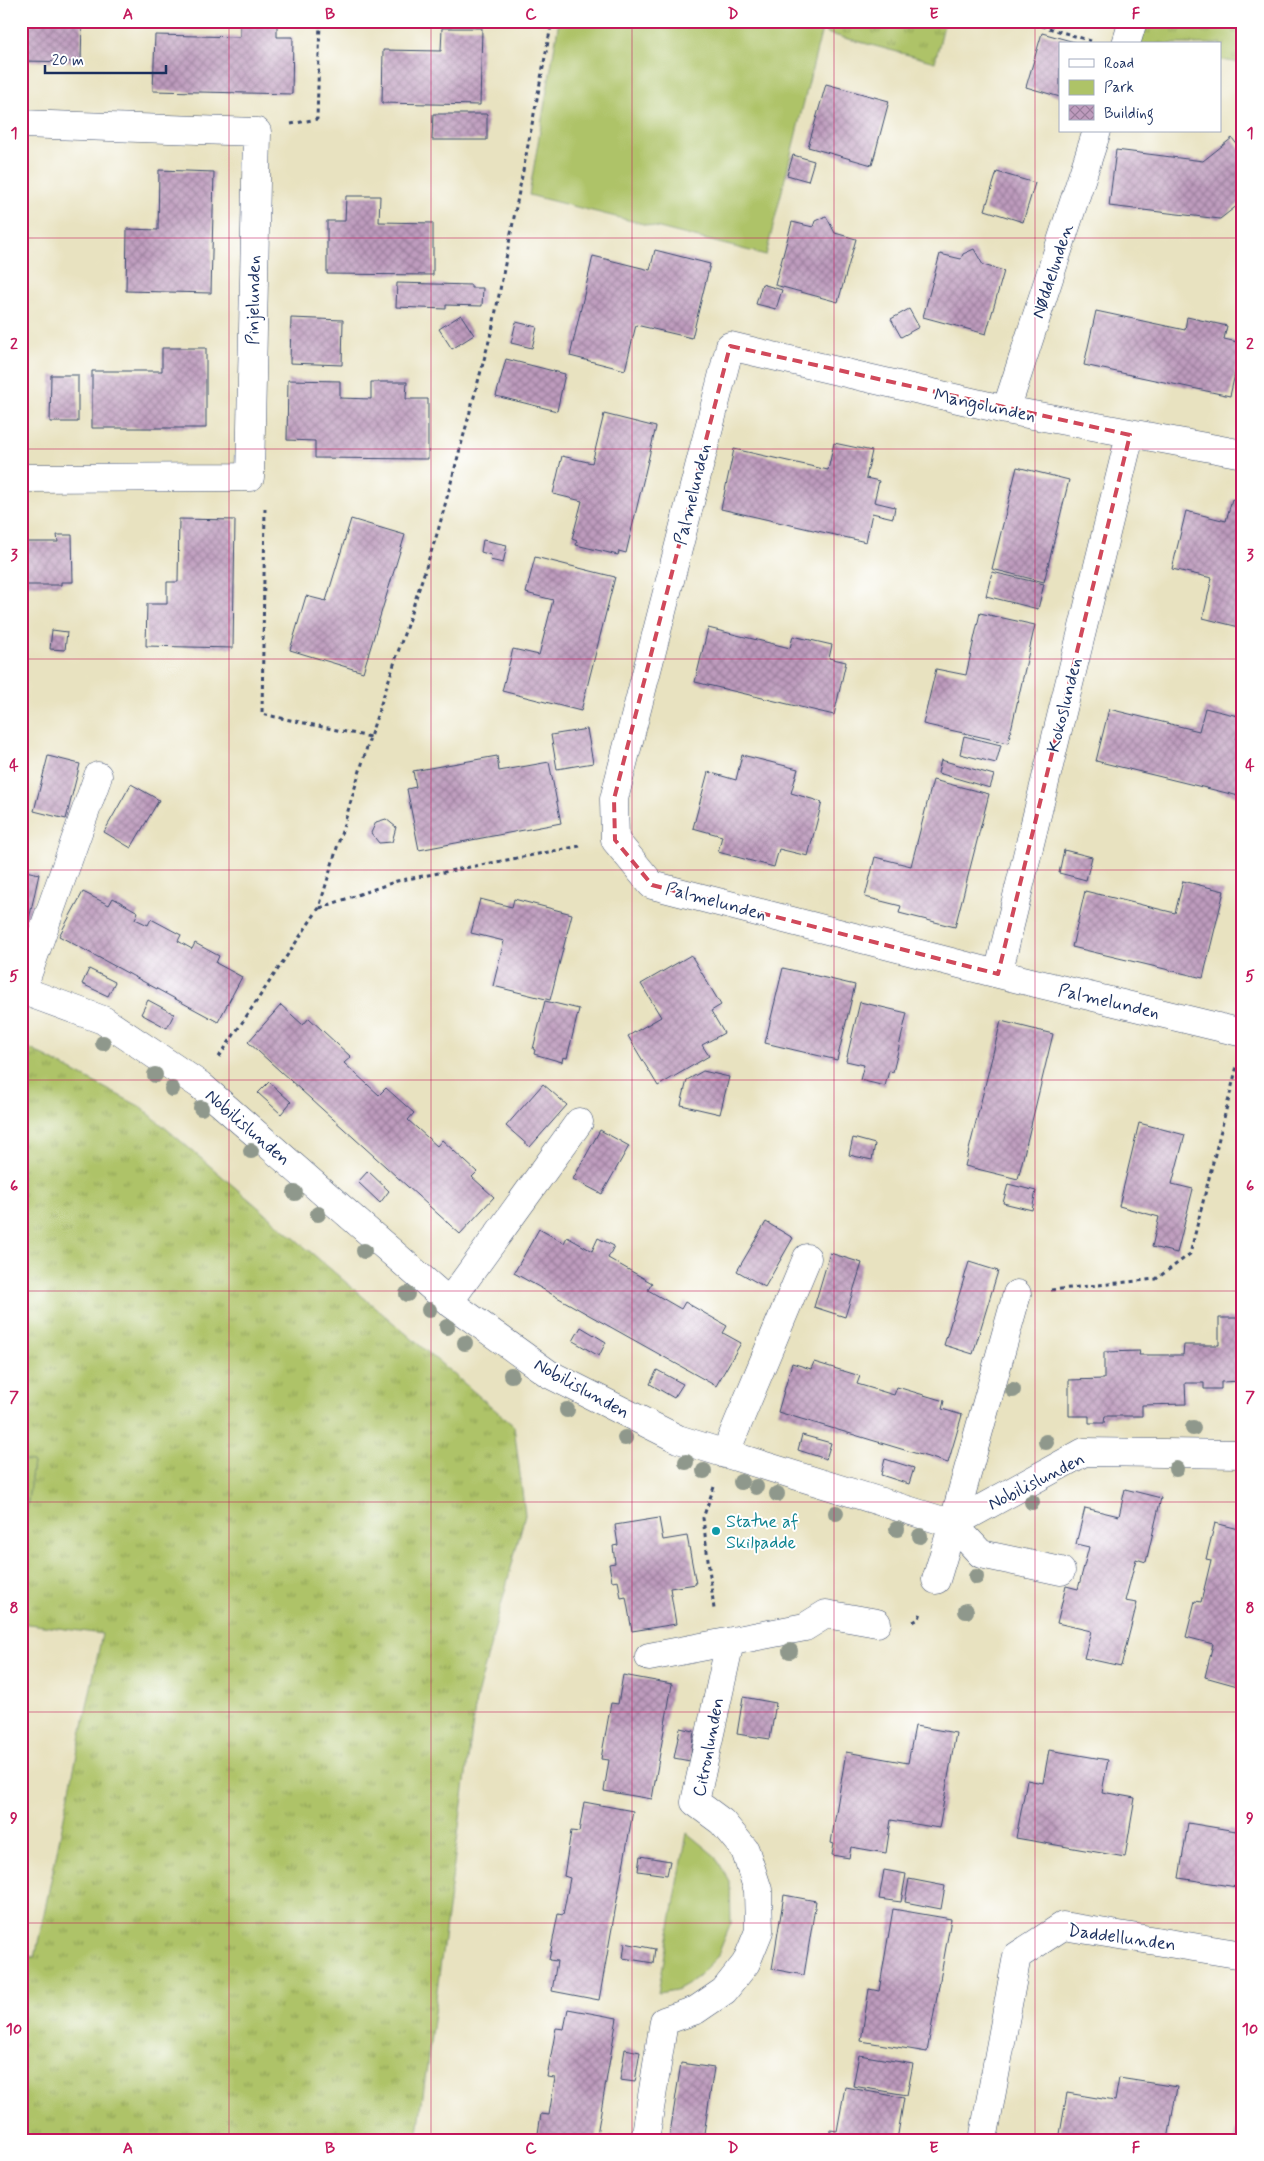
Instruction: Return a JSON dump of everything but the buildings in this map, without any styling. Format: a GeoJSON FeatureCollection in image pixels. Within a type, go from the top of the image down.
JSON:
{"type":"FeatureCollection","features":[{"type":"Feature","properties":{"kind":"street"},"geometry":{"type":"LineString","coordinates":[[1127,42],[1133,21]]}},
{"type":"Feature","properties":{"kind":"street"},"geometry":{"type":"LineString","coordinates":[[21,124],[257,132]]}},
{"type":"Feature","properties":{"kind":"street","name":"Pinjelunden"},"geometry":{"type":"LineString","coordinates":[[250,477],[257,132]]}},
{"type":"Feature","properties":{"kind":"street","name":"Nøddelunden"},"geometry":{"type":"LineString","coordinates":[[1006,410],[1098,132]]}},
{"type":"Feature","properties":{"kind":"street","name":"Mangolunden"},"geometry":{"type":"LineString","coordinates":[[730,346],[1006,410],[1130,435],[1243,454]]}},
{"type":"Feature","properties":{"kind":"street","name":"Palmelunden"},"geometry":{"type":"LineString","coordinates":[[730,346],[614,799],[616,840],[652,885],[998,974],[1243,1033]]}},
{"type":"Feature","properties":{"kind":"street","name":"Kokoslunden"},"geometry":{"type":"LineString","coordinates":[[998,974],[1130,435]]}},
{"type":"Feature","properties":{"kind":"street"},"geometry":{"type":"LineString","coordinates":[[21,478],[250,477]]}},
{"type":"Feature","properties":{"kind":"street","name":"Nobilislunden"},"geometry":{"type":"LineString","coordinates":[[98,776],[21,990],[102,1020],[200,1085],[450,1302],[549,1374],[678,1439],[953,1524],[981,1554],[1061,1571]]}},
{"type":"Feature","properties":{"kind":"street"},"geometry":{"type":"LineString","coordinates":[[450,1302],[578,1122]]}},
{"type":"Feature","properties":{"kind":"street"},"geometry":{"type":"LineString","coordinates":[[725,1454],[807,1258]]}},
{"type":"Feature","properties":{"kind":"street","name":"Nobilislunden"},"geometry":{"type":"LineString","coordinates":[[936,1580],[1017,1294]]}},
{"type":"Feature","properties":{"kind":"street","name":"Nobilislunden"},"geometry":{"type":"LineString","coordinates":[[953,1524],[1084,1452],[1243,1454]]}},
{"type":"Feature","properties":{"kind":"street"},"geometry":{"type":"LineString","coordinates":[[649,1657],[805,1627],[826,1614],[877,1623]]}},
{"type":"Feature","properties":{"kind":"street","name":"Citronlunden"},"geometry":{"type":"LineString","coordinates":[[645,2140],[664,2021],[696,2010],[724,1991],[746,1963],[759,1931],[758,1890],[745,1850],[722,1822],[695,1802],[730,1642]]}},
{"type":"Feature","properties":{"kind":"street","name":"Daddellunden"},"geometry":{"type":"LineString","coordinates":[[983,2140],[1017,1956],[1063,1926],[1243,1955]]}},
{"type":"Feature","properties":{"kind":"path"},"geometry":{"type":"LineString","coordinates":[[257,132],[317,119],[320,21]]}},
{"type":"Feature","properties":{"kind":"path"},"geometry":{"type":"LineString","coordinates":[[200,1085],[319,908],[370,737],[438,531],[493,326],[552,21]]}},
{"type":"Feature","properties":{"kind":"path"},"geometry":{"type":"LineString","coordinates":[[1026,21],[1094,42]]}},
{"type":"Feature","properties":{"kind":"path"},"geometry":{"type":"LineString","coordinates":[[250,477],[265,501],[262,714],[370,737]]}},
{"type":"Feature","properties":{"kind":"path"},"geometry":{"type":"LineString","coordinates":[[319,908],[397,881],[616,840]]}},
{"type":"Feature","properties":{"kind":"path"},"geometry":{"type":"LineString","coordinates":[[1017,1294],[1156,1279],[1190,1254],[1238,1060]]}},
{"type":"Feature","properties":{"kind":"path"},"geometry":{"type":"LineString","coordinates":[[725,1454],[703,1518],[716,1623],[730,1642]]}},
{"type":"Feature","properties":{"kind":"path"},"geometry":{"type":"LineString","coordinates":[[877,1623],[906,1626],[918,1619],[936,1580]]}},
{"type":"Feature","properties":{"kind":"highlighted area"},"geometry":{"type":"Polygon","coordinates":[[[730,346],[1130,435],[998,974],[652,885],[615,840],[614,799],[730,346]]]}},
{"type":"Feature","properties":{"kind":"green space"},"geometry":{"type":"Polygon","coordinates":[[[559,21],[824,21],[766,255],[529,195],[559,21]]]}},
{"type":"Feature","properties":{"kind":"green space"},"geometry":{"type":"Polygon","coordinates":[[[829,21],[945,21],[935,62],[826,33],[829,21]]]}},
{"type":"Feature","properties":{"kind":"green space"},"geometry":{"type":"Polygon","coordinates":[[[1144,21],[1243,21],[1243,63],[1222,60],[1222,42],[1139,42],[1144,21]]]}},
{"type":"Feature","properties":{"kind":"green space"},"geometry":{"type":"Polygon","coordinates":[[[21,1044],[141,1107],[514,1426],[525,1515],[476,1700],[417,2140],[21,2140],[21,1955],[35,1957],[102,1634],[21,1623],[21,1553],[33,1462],[21,1460],[21,1044]]]}},
{"type":"Feature","properties":{"kind":"green space"},"geometry":{"type":"Polygon","coordinates":[[[21,1460],[33,1462],[21,1553],[21,1460]]]}},
{"type":"Feature","properties":{"kind":"green space"},"geometry":{"type":"Polygon","coordinates":[[[687,1833],[715,1856],[730,1882],[731,1923],[717,1957],[695,1979],[676,1990],[658,1993],[687,1833]]]}},
{"type":"Feature","properties":{"kind":"place","name":"Statue af Skilpadde"},"geometry":{"type":"Point","coordinates":[716,1531]}}]}
